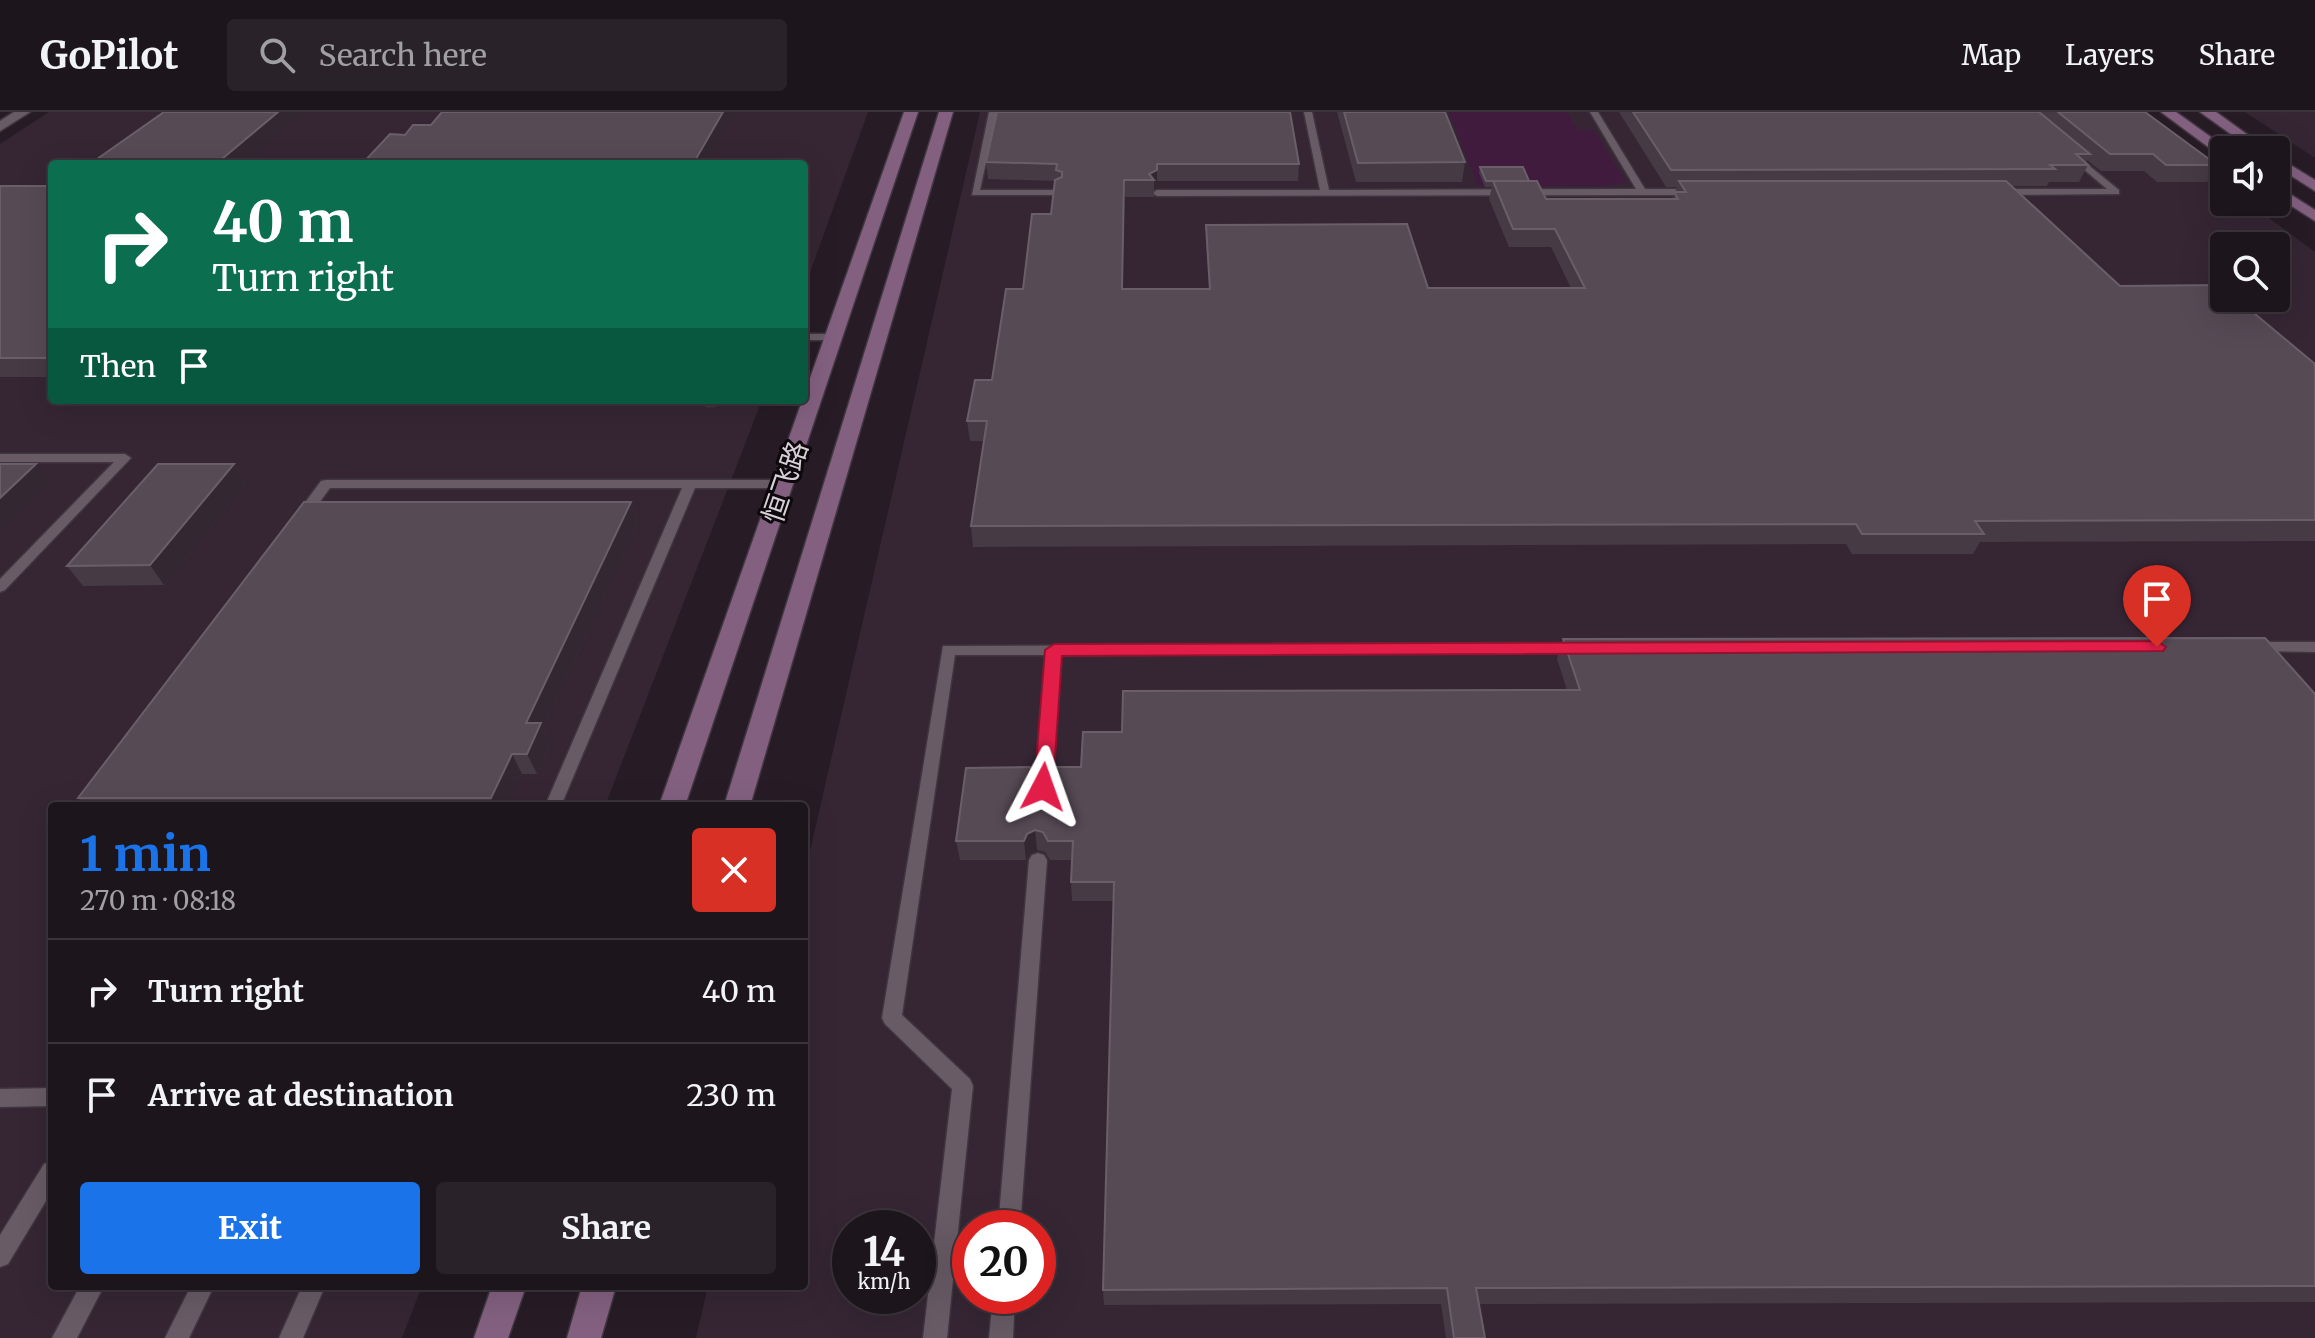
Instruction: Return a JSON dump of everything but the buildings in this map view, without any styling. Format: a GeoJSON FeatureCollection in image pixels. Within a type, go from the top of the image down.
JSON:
{"type":"FeatureCollection","features":[{"type":"Feature","properties":{"kind":"main road","name":"恒飞路"},"geometry":{"type":"LineString","coordinates":[[673,802],[911,112]]}},
{"type":"Feature","properties":{"kind":"main road","name":"恒飞路"},"geometry":{"type":"LineString","coordinates":[[738,802],[946,112]]}},
{"type":"Feature","properties":{"kind":"main road"},"geometry":{"type":"LineString","coordinates":[[2168,112],[2210,142]]}},
{"type":"Feature","properties":{"kind":"main road"},"geometry":{"type":"LineString","coordinates":[[2207,112],[2242,136]]}},
{"type":"Feature","properties":{"kind":"main road"},"geometry":{"type":"LineString","coordinates":[[2290,170],[2315,187]]}},
{"type":"Feature","properties":{"kind":"main road"},"geometry":{"type":"LineString","coordinates":[[2290,199],[2315,217]]}},
{"type":"Feature","properties":{"kind":"main road"},"geometry":{"type":"LineString","coordinates":[[491,1338],[508,1290]]}},
{"type":"Feature","properties":{"kind":"main road"},"geometry":{"type":"LineString","coordinates":[[584,1338],[598,1290]]}},
{"type":"Feature","properties":{"kind":"street"},"geometry":{"type":"LineString","coordinates":[[0,127],[23,112]]}},
{"type":"Feature","properties":{"kind":"lane"},"geometry":{"type":"LineString","coordinates":[[993,112],[975,193],[1057,193]]}},
{"type":"Feature","properties":{"kind":"lane"},"geometry":{"type":"LineString","coordinates":[[1308,112],[1325,192]]}},
{"type":"Feature","properties":{"kind":"lane"},"geometry":{"type":"LineString","coordinates":[[1594,112],[1642,192]]}},
{"type":"Feature","properties":{"kind":"lane"},"geometry":{"type":"LineString","coordinates":[[1990,192],[2116,192],[2057,142]]}},
{"type":"Feature","properties":{"kind":"lane"},"geometry":{"type":"LineString","coordinates":[[1157,193],[1705,192]]}},
{"type":"Feature","properties":{"kind":"lane"},"geometry":{"type":"LineString","coordinates":[[808,337],[834,337]]}},
{"type":"Feature","properties":{"kind":"lane"},"geometry":{"type":"LineString","coordinates":[[0,458],[125,458],[0,587]]}},
{"type":"Feature","properties":{"kind":"lane"},"geometry":{"type":"LineString","coordinates":[[289,534],[326,484],[785,484]]}},
{"type":"Feature","properties":{"kind":"lane"},"geometry":{"type":"LineString","coordinates":[[555,802],[690,485]]}},
{"type":"Feature","properties":{"kind":"lane"},"geometry":{"type":"LineString","coordinates":[[2235,647],[2315,647]]}},
{"type":"Feature","properties":{"kind":"lane"},"geometry":{"type":"LineString","coordinates":[[935,1338],[963,1086],[892,1018],[948,650],[1597,649]]}},
{"type":"Feature","properties":{"kind":"lane"},"geometry":{"type":"LineString","coordinates":[[1043,787],[1054,650]]}},
{"type":"Feature","properties":{"kind":"lane"},"geometry":{"type":"LineString","coordinates":[[1010,1210],[1038,860]]}},
{"type":"Feature","properties":{"kind":"lane"},"geometry":{"type":"LineString","coordinates":[[0,1098],[48,1097]]}},
{"type":"Feature","properties":{"kind":"lane"},"geometry":{"type":"LineString","coordinates":[[0,1256],[48,1178]]}},
{"type":"Feature","properties":{"kind":"lane"},"geometry":{"type":"LineString","coordinates":[[64,1338],[91,1290]]}},
{"type":"Feature","properties":{"kind":"lane"},"geometry":{"type":"LineString","coordinates":[[177,1338],[201,1290]]}},
{"type":"Feature","properties":{"kind":"lane"},"geometry":{"type":"LineString","coordinates":[[291,1338],[312,1290]]}},
{"type":"Feature","properties":{"kind":"lane"},"geometry":{"type":"LineString","coordinates":[[1001,1338],[1003,1314]]}},
{"type":"Feature","properties":{"kind":"shaded area"},"geometry":{"type":"Polygon","coordinates":[[[49,112],[868,112],[808,278],[808,160],[48,160],[48,404],[760,404],[607,802],[48,802],[48,1290],[420,1290],[402,1338],[0,1338],[0,144],[49,112]]]}},
{"type":"Feature","properties":{"kind":"shaded area"},"geometry":{"type":"Polygon","coordinates":[[[980,112],[2140,112],[2210,164],[2210,216],[2267,216],[2288,232],[2210,232],[2210,312],[2290,312],[2290,233],[2315,252],[2315,1338],[696,1338],[707,1290],[808,1290],[808,860],[980,112]]]}},
{"type":"Feature","properties":{"kind":"shaded area"},"geometry":{"type":"Polygon","coordinates":[[[1449,112],[1567,112],[1577,130],[1594,130],[1626,182],[1608,186],[1478,186],[1449,112]]]}},
{"type":"Feature","properties":{"kind":"shaded area"},"geometry":{"type":"Polygon","coordinates":[[[2245,112],[2315,112],[2315,158],[2290,142],[2290,136],[2282,136],[2245,112]]]}},
{"type":"Feature","properties":{"kind":"route"},"geometry":{"type":"LineString","coordinates":[[1043,787],[1054,650],[2157,647]]}}]}
